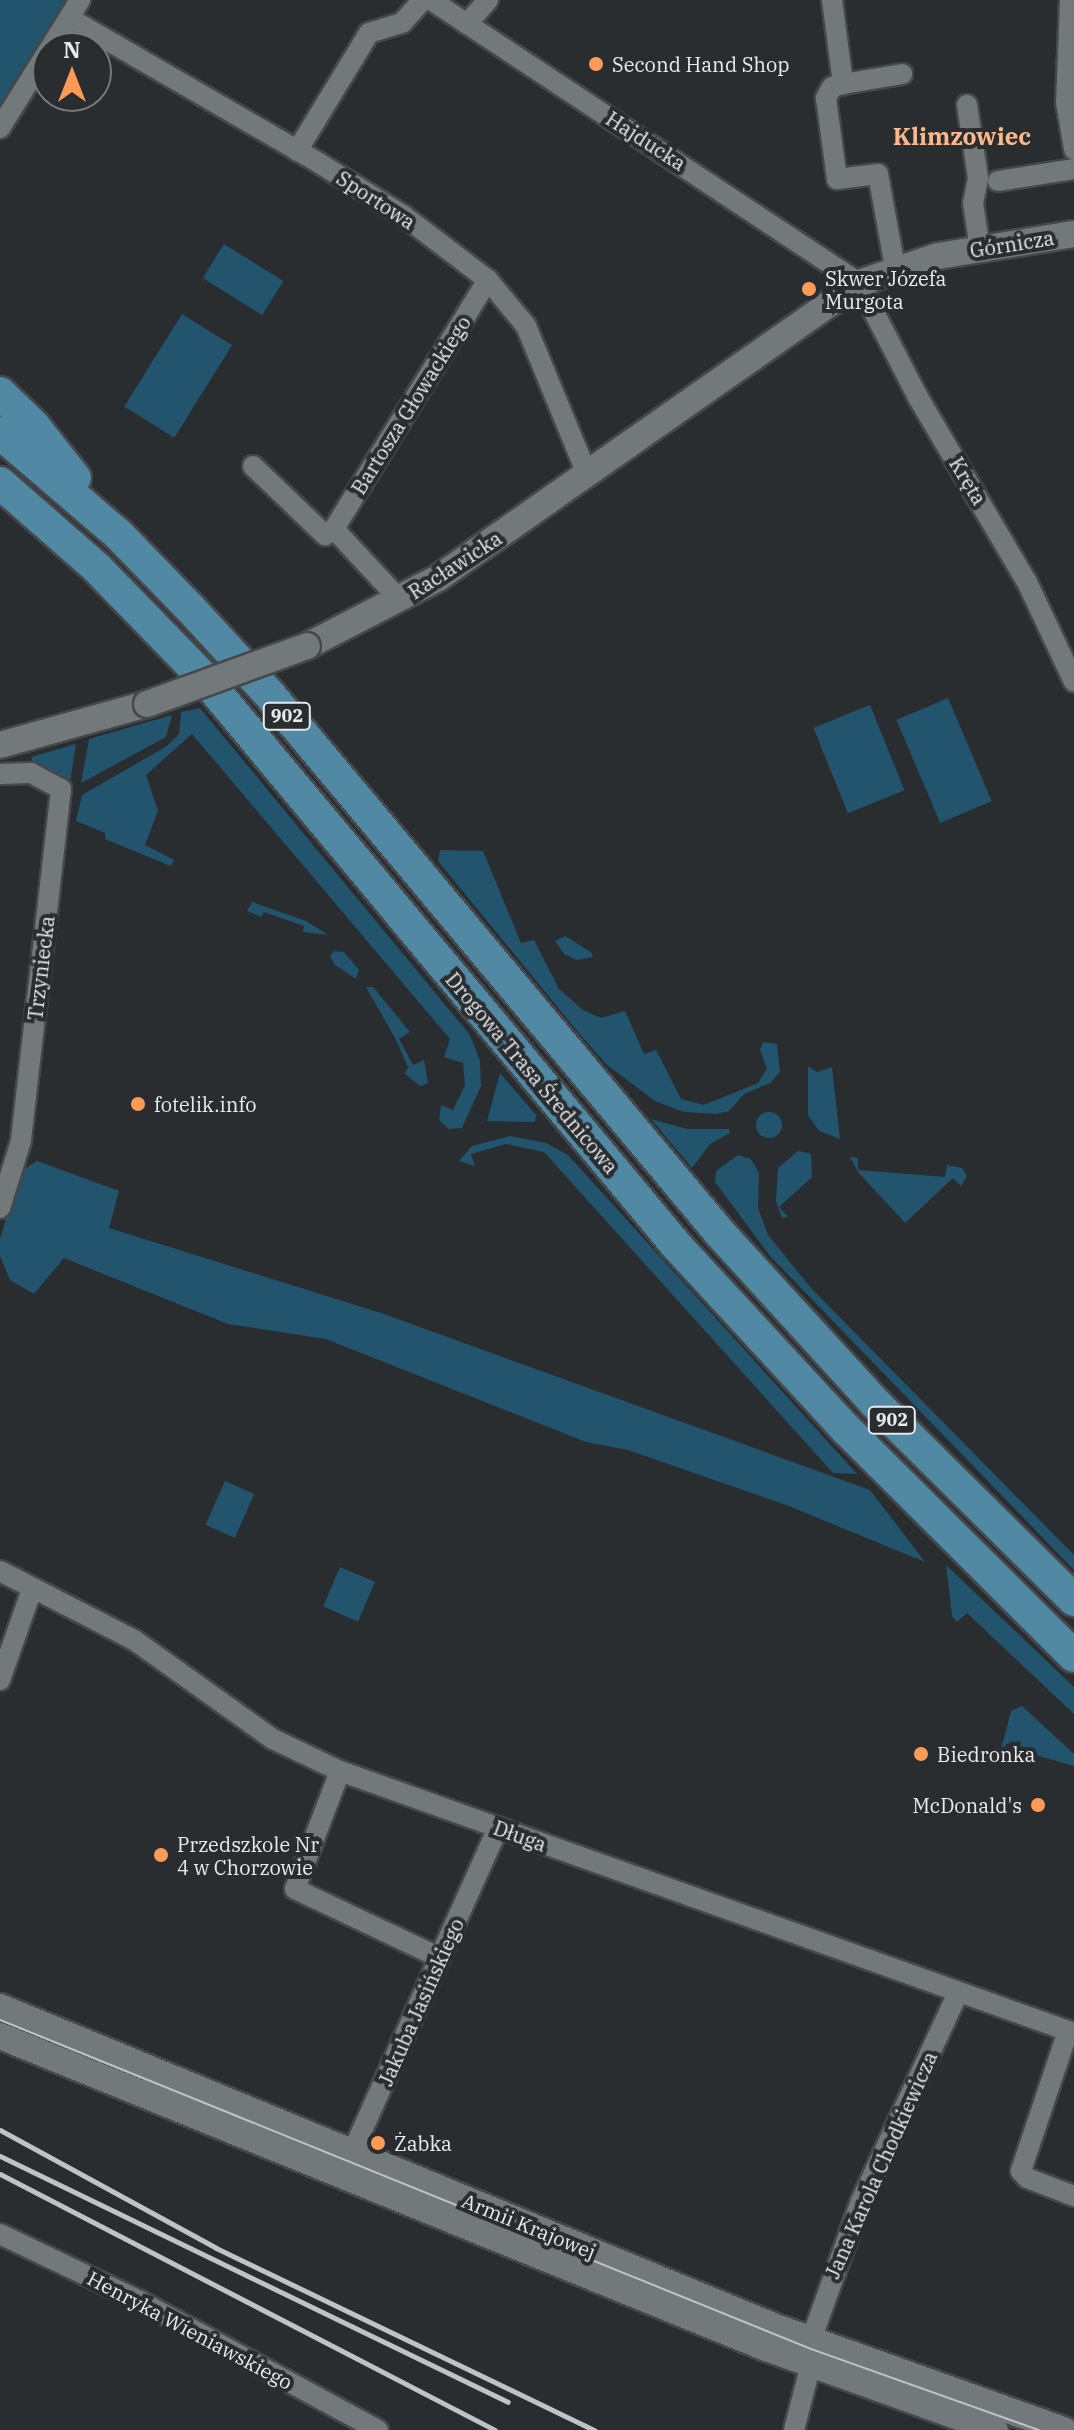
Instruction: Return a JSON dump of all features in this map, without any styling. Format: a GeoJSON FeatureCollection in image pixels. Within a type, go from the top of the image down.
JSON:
{"type":"FeatureCollection","features":[{"type":"Feature","properties":{"kind":"main road"},"geometry":{"type":"LineString","coordinates":[[0,393],[34,426],[118,534]]}},
{"type":"Feature","properties":{"kind":"main road","name":"Drogowa Trasa Średnicowa"},"geometry":{"type":"LineString","coordinates":[[0,433],[118,534],[270,695],[719,1232],[875,1403],[1074,1600]]}},
{"type":"Feature","properties":{"kind":"main road","name":"Drogowa Trasa Średnicowa"},"geometry":{"type":"LineString","coordinates":[[0,483],[109,579],[194,667],[686,1256],[847,1430],[1074,1656]]}},
{"type":"Feature","properties":{"kind":"street"},"geometry":{"type":"LineString","coordinates":[[60,32],[80,0]]}},
{"type":"Feature","properties":{"kind":"street"},"geometry":{"type":"LineString","coordinates":[[297,151],[369,33],[402,23],[423,0]]}},
{"type":"Feature","properties":{"kind":"street","name":"Hajducka"},"geometry":{"type":"LineString","coordinates":[[431,0],[859,283]]}},
{"type":"Feature","properties":{"kind":"street"},"geometry":{"type":"LineString","coordinates":[[467,24],[488,0]]}},
{"type":"Feature","properties":{"kind":"street"},"geometry":{"type":"LineString","coordinates":[[832,0],[843,84]]}},
{"type":"Feature","properties":{"kind":"street"},"geometry":{"type":"LineString","coordinates":[[1070,0],[1066,102],[1074,149]]}},
{"type":"Feature","properties":{"kind":"street","name":"Sportowa"},"geometry":{"type":"LineString","coordinates":[[69,18],[404,216],[488,280],[526,326],[587,474]]}},
{"type":"Feature","properties":{"kind":"street"},"geometry":{"type":"LineString","coordinates":[[895,268],[878,174],[837,179],[826,98],[832,87],[902,74]]}},
{"type":"Feature","properties":{"kind":"street"},"geometry":{"type":"LineString","coordinates":[[0,128],[32,77]]}},
{"type":"Feature","properties":{"kind":"street"},"geometry":{"type":"LineString","coordinates":[[967,105],[978,178],[973,203],[980,249]]}},
{"type":"Feature","properties":{"kind":"street"},"geometry":{"type":"LineString","coordinates":[[998,181],[1074,169]]}},
{"type":"Feature","properties":{"kind":"street","name":"Górnicza"},"geometry":{"type":"LineString","coordinates":[[859,283],[895,268],[980,249],[1074,234]]}},
{"type":"Feature","properties":{"kind":"street","name":"Bartosza Głowackiego"},"geometry":{"type":"LineString","coordinates":[[334,529],[488,280]]}},
{"type":"Feature","properties":{"kind":"street","name":"Racławicka"},"geometry":{"type":"LineString","coordinates":[[0,745],[147,704],[307,646],[400,600],[587,474],[859,283]]}},
{"type":"Feature","properties":{"kind":"street","name":"Kręta"},"geometry":{"type":"LineString","coordinates":[[859,283],[919,399],[1027,582],[1074,682]]}},
{"type":"Feature","properties":{"kind":"street"},"geometry":{"type":"LineString","coordinates":[[253,466],[325,535],[334,529],[400,600]]}},
{"type":"Feature","properties":{"kind":"street","name":"Trzyniecka"},"geometry":{"type":"LineString","coordinates":[[0,774],[31,773],[61,789],[21,1141],[0,1208]]}},
{"type":"Feature","properties":{"kind":"street","name":"Długa"},"geometry":{"type":"LineString","coordinates":[[0,1571],[145,1646],[273,1739],[340,1771],[1071,2032]]}},
{"type":"Feature","properties":{"kind":"street"},"geometry":{"type":"LineString","coordinates":[[0,1680],[32,1589]]}},
{"type":"Feature","properties":{"kind":"street"},"geometry":{"type":"LineString","coordinates":[[340,1771],[295,1889],[440,1958]]}},
{"type":"Feature","properties":{"kind":"street","name":"Jakuba Jasińskiego"},"geometry":{"type":"LineString","coordinates":[[347,2165],[498,1828]]}},
{"type":"Feature","properties":{"kind":"street","name":"Jana Karola Chodkiewicza"},"geometry":{"type":"LineString","coordinates":[[794,2430],[811,2352],[861,2201],[958,1993]]}},
{"type":"Feature","properties":{"kind":"street","name":"Armii Krajowej"},"geometry":{"type":"LineString","coordinates":[[0,2007],[347,2165]]}},
{"type":"Feature","properties":{"kind":"street"},"geometry":{"type":"LineString","coordinates":[[1071,2032],[1021,2171],[1027,2178],[1074,2196]]}},
{"type":"Feature","properties":{"kind":"street","name":"Armii Krajowej"},"geometry":{"type":"LineString","coordinates":[[0,2036],[347,2165],[811,2352],[995,2430]]}},
{"type":"Feature","properties":{"kind":"street","name":"Henryka Wieniawskiego"},"geometry":{"type":"LineString","coordinates":[[0,2234],[140,2301],[378,2430]]}},
{"type":"Feature","properties":{"kind":"street","name":"Armii Krajowej"},"geometry":{"type":"LineString","coordinates":[[811,2352],[1064,2430]]}},
{"type":"Feature","properties":{"kind":"shaded area"},"geometry":{"type":"Polygon","coordinates":[[[0,0],[66,0],[46,32],[32,32],[32,54],[0,105],[0,0]]]}},
{"type":"Feature","properties":{"kind":"shaded area"},"geometry":{"type":"Polygon","coordinates":[[[224,244],[283,281],[262,315],[203,278],[224,244]]]}},
{"type":"Feature","properties":{"kind":"shaded area"},"geometry":{"type":"Polygon","coordinates":[[[182,314],[232,345],[174,438],[124,406],[182,314]]]}},
{"type":"Feature","properties":{"kind":"shaded area"},"geometry":{"type":"Polygon","coordinates":[[[948,698],[992,801],[940,823],[896,720],[948,698]]]}},
{"type":"Feature","properties":{"kind":"shaded area"},"geometry":{"type":"Polygon","coordinates":[[[870,705],[904,790],[848,813],[813,728],[870,705]]]}},
{"type":"Feature","properties":{"kind":"shaded area"},"geometry":{"type":"Polygon","coordinates":[[[200,708],[470,1035],[480,1061],[481,1086],[462,1128],[449,1129],[439,1120],[441,1105],[453,1110],[465,1085],[463,1063],[444,1057],[450,1039],[192,734],[146,775],[158,811],[145,845],[174,860],[171,866],[105,839],[105,833],[76,821],[82,795],[167,746],[179,734],[181,712],[200,708]]]}},
{"type":"Feature","properties":{"kind":"shaded area"},"geometry":{"type":"Polygon","coordinates":[[[172,715],[166,737],[81,783],[89,739],[172,715]]]}},
{"type":"Feature","properties":{"kind":"shaded area"},"geometry":{"type":"Polygon","coordinates":[[[76,744],[70,782],[35,767],[31,757],[76,744]]]}},
{"type":"Feature","properties":{"kind":"shaded area"},"geometry":{"type":"Polygon","coordinates":[[[440,850],[483,851],[521,943],[534,940],[559,989],[583,1010],[601,1018],[625,1011],[644,1054],[656,1050],[681,1099],[704,1105],[758,1083],[767,1069],[760,1050],[763,1042],[777,1044],[780,1072],[770,1083],[744,1094],[729,1111],[716,1114],[684,1112],[655,1101],[607,1065],[583,1038],[438,861],[440,850]]]}},
{"type":"Feature","properties":{"kind":"shaded area"},"geometry":{"type":"Polygon","coordinates":[[[252,902],[306,921],[328,935],[303,932],[304,926],[264,912],[261,917],[247,911],[252,902]]]}},
{"type":"Feature","properties":{"kind":"shaded area"},"geometry":{"type":"Polygon","coordinates":[[[565,936],[591,952],[593,957],[577,960],[564,954],[555,941],[565,936]]]}},
{"type":"Feature","properties":{"kind":"shaded area"},"geometry":{"type":"Polygon","coordinates":[[[334,951],[344,952],[359,970],[356,979],[335,965],[330,956],[334,951]]]}},
{"type":"Feature","properties":{"kind":"shaded area"},"geometry":{"type":"Polygon","coordinates":[[[366,987],[373,987],[410,1032],[399,1039],[413,1065],[424,1060],[428,1083],[420,1086],[405,1074],[408,1067],[396,1040],[366,987]]]}},
{"type":"Feature","properties":{"kind":"shaded area"},"geometry":{"type":"Polygon","coordinates":[[[808,1066],[817,1072],[832,1067],[840,1139],[819,1131],[808,1115],[808,1066]]]}},
{"type":"Feature","properties":{"kind":"shaded area"},"geometry":{"type":"Polygon","coordinates":[[[500,1073],[536,1115],[535,1122],[487,1121],[500,1073]]]}},
{"type":"Feature","properties":{"kind":"shaded area"},"geometry":{"type":"Polygon","coordinates":[[[769,1112],[778,1116],[782,1125],[778,1134],[769,1138],[760,1134],[756,1125],[760,1116],[769,1112]]]}},
{"type":"Feature","properties":{"kind":"shaded area"},"geometry":{"type":"Polygon","coordinates":[[[651,1119],[687,1129],[729,1129],[730,1133],[710,1144],[692,1168],[651,1119]]]}},
{"type":"Feature","properties":{"kind":"shaded area"},"geometry":{"type":"Polygon","coordinates":[[[510,1136],[546,1143],[568,1155],[857,1474],[833,1473],[544,1152],[506,1144],[471,1154],[475,1166],[459,1161],[472,1146],[510,1136]]]}},
{"type":"Feature","properties":{"kind":"shaded area"},"geometry":{"type":"Polygon","coordinates":[[[798,1151],[811,1154],[812,1177],[779,1207],[788,1217],[782,1218],[776,1201],[778,1168],[798,1151]]]}},
{"type":"Feature","properties":{"kind":"shaded area"},"geometry":{"type":"Polygon","coordinates":[[[738,1155],[751,1159],[759,1173],[758,1208],[768,1235],[811,1288],[1074,1555],[1074,1570],[770,1256],[715,1182],[716,1171],[738,1155]]]}},
{"type":"Feature","properties":{"kind":"shaded area"},"geometry":{"type":"Polygon","coordinates":[[[850,1157],[858,1158],[858,1170],[945,1177],[947,1165],[962,1168],[967,1176],[961,1186],[953,1178],[905,1223],[858,1172],[850,1157]]]}},
{"type":"Feature","properties":{"kind":"shaded area"},"geometry":{"type":"Polygon","coordinates":[[[37,1161],[119,1191],[109,1228],[384,1314],[870,1490],[925,1562],[789,1506],[628,1450],[586,1442],[326,1339],[228,1324],[64,1258],[34,1294],[10,1280],[0,1256],[0,1239],[20,1172],[37,1161]]]}},
{"type":"Feature","properties":{"kind":"shaded area"},"geometry":{"type":"Polygon","coordinates":[[[225,1481],[254,1494],[235,1538],[205,1525],[225,1481]]]}},
{"type":"Feature","properties":{"kind":"shaded area"},"geometry":{"type":"Polygon","coordinates":[[[946,1565],[1074,1687],[1074,1714],[967,1613],[957,1622],[952,1616],[946,1565]]]}},
{"type":"Feature","properties":{"kind":"shaded area"},"geometry":{"type":"Polygon","coordinates":[[[340,1567],[375,1582],[358,1621],[323,1607],[340,1567]]]}},
{"type":"Feature","properties":{"kind":"shaded area"},"geometry":{"type":"Polygon","coordinates":[[[1022,1706],[1074,1754],[1074,1766],[1035,1755],[1032,1749],[1026,1752],[1023,1746],[1018,1749],[1013,1741],[1005,1745],[1009,1756],[1001,1750],[1011,1711],[1022,1706]]]}},
{"type":"Feature","properties":{"kind":"tram line"},"geometry":{"type":"LineString","coordinates":[[0,2020],[811,2349],[1039,2430]]}},
{"type":"Feature","properties":{"kind":"railway"},"geometry":{"type":"LineString","coordinates":[[0,2130],[216,2248],[594,2430]]}},
{"type":"Feature","properties":{"kind":"railway"},"geometry":{"type":"LineString","coordinates":[[0,2156],[508,2402]]}},
{"type":"Feature","properties":{"kind":"railway"},"geometry":{"type":"LineString","coordinates":[[0,2174],[495,2430]]}},
{"type":"Feature","properties":{"kind":"place","name":"Second Hand Shop"},"geometry":{"type":"Point","coordinates":[596,64]}},
{"type":"Feature","properties":{"kind":"place","name":"Skwer Józefa Murgota"},"geometry":{"type":"Point","coordinates":[809,289]}},
{"type":"Feature","properties":{"kind":"place","name":"fotelik.info"},"geometry":{"type":"Point","coordinates":[138,1104]}},
{"type":"Feature","properties":{"kind":"place","name":"Biedronka"},"geometry":{"type":"Point","coordinates":[921,1754]}},
{"type":"Feature","properties":{"kind":"place","name":"McDonald's"},"geometry":{"type":"Point","coordinates":[1038,1805]}},
{"type":"Feature","properties":{"kind":"place","name":"Przedszkole Nr 4 w Chorzowie"},"geometry":{"type":"Point","coordinates":[161,1855]}},
{"type":"Feature","properties":{"kind":"place","name":"Żabka"},"geometry":{"type":"Point","coordinates":[378,2143]}},
{"type":"Feature","properties":{"kind":"district","name":"Klimzowiec"},"geometry":{"type":"Point","coordinates":[962,137]}}]}
